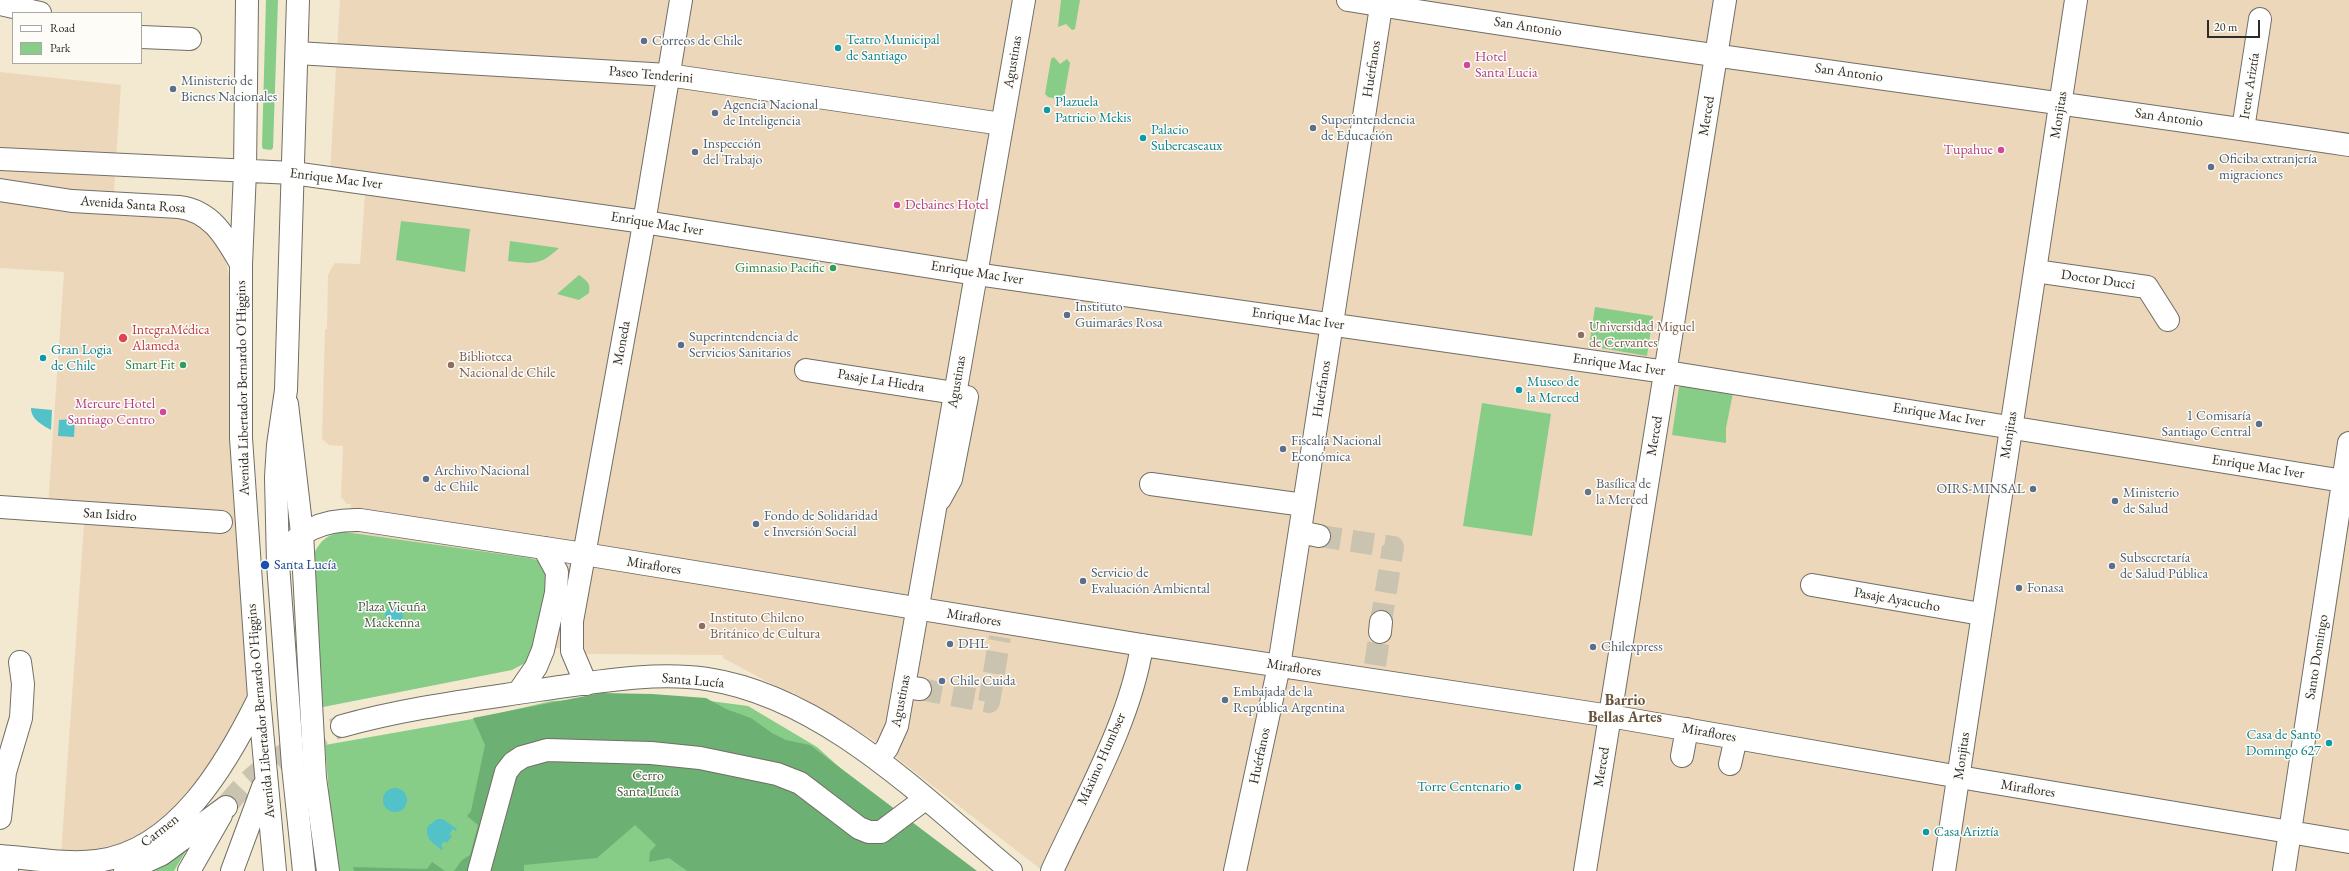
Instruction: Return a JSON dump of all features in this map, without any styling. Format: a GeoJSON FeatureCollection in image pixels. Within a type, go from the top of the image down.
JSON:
{"type":"FeatureCollection","features":[{"type":"Feature","properties":{"kind":"street","name":"Avenida Libertador Bernardo O'Higgins"},"geometry":{"type":"LineString","coordinates":[[247,0],[245,171],[241,264],[241,438],[259,698],[275,871]]}},
{"type":"Feature","properties":{"kind":"street","name":"Avenida Libertador Bernardo O'Higgins"},"geometry":{"type":"LineString","coordinates":[[298,0],[286,390],[276,477],[278,564],[293,766],[304,871]]}},
{"type":"Feature","properties":{"kind":"street","name":"Moneda"},"geometry":{"type":"LineString","coordinates":[[586,684],[572,652],[570,637],[644,222],[681,0]]}},
{"type":"Feature","properties":{"kind":"street","name":"Agustinas"},"geometry":{"type":"LineString","coordinates":[[878,758],[887,748],[912,688],[917,609],[935,505],[961,395],[976,274],[1024,0]]}},
{"type":"Feature","properties":{"kind":"street","name":"San Antonio"},"geometry":{"type":"LineString","coordinates":[[1348,0],[1382,3],[1716,55],[2061,102],[2349,145]]}},
{"type":"Feature","properties":{"kind":"street","name":"Merced"},"geometry":{"type":"LineString","coordinates":[[1585,871],[1725,0]]}},
{"type":"Feature","properties":{"kind":"street","name":"Monjitas"},"geometry":{"type":"LineString","coordinates":[[1944,871],[2010,426],[2076,0]]}},
{"type":"Feature","properties":{"kind":"street","name":"Huérfanos"},"geometry":{"type":"LineString","coordinates":[[1235,871],[1279,666],[1310,534],[1304,506],[1382,3]]}},
{"type":"Feature","properties":{"kind":"street"},"geometry":{"type":"LineString","coordinates":[[0,4],[36,12]]}},
{"type":"Feature","properties":{"kind":"street","name":"Irene Ariztía"},"geometry":{"type":"LineString","coordinates":[[2243,129],[2260,19]]}},
{"type":"Feature","properties":{"kind":"street"},"geometry":{"type":"LineString","coordinates":[[142,38],[190,39]]}},
{"type":"Feature","properties":{"kind":"street","name":"Paseo Tenderini"},"geometry":{"type":"LineString","coordinates":[[297,53],[668,75],[1002,124]]}},
{"type":"Feature","properties":{"kind":"street"},"geometry":{"type":"LineString","coordinates":[[1007,155],[1016,100],[1015,92],[1010,80]]}},
{"type":"Feature","properties":{"kind":"street"},"geometry":{"type":"LineString","coordinates":[[0,159],[245,171]]}},
{"type":"Feature","properties":{"kind":"street","name":"Enrique Mac Iver"},"geometry":{"type":"LineString","coordinates":[[245,171],[293,173],[644,222],[976,274],[1666,372],[2010,426],[2346,482]]}},
{"type":"Feature","properties":{"kind":"street","name":"Avenida Santa Rosa"},"geometry":{"type":"LineString","coordinates":[[0,190],[72,201],[179,207],[194,210],[215,224],[229,242],[241,264]]}},
{"type":"Feature","properties":{"kind":"street"},"geometry":{"type":"LineString","coordinates":[[857,255],[879,250],[924,257]]}},
{"type":"Feature","properties":{"kind":"street","name":"Doctor Ducci"},"geometry":{"type":"LineString","coordinates":[[2035,271],[2147,287],[2168,320]]}},
{"type":"Feature","properties":{"kind":"street","name":"Pasaje La Hiedra"},"geometry":{"type":"LineString","coordinates":[[806,370],[961,395]]}},
{"type":"Feature","properties":{"kind":"street","name":"Avenida Libertador Bernardo O'Higgins"},"geometry":{"type":"LineString","coordinates":[[286,390],[302,533],[315,778],[328,871]]}},
{"type":"Feature","properties":{"kind":"street","name":"Santo Domingo"},"geometry":{"type":"LineString","coordinates":[[2284,871],[2346,482],[2349,443]]}},
{"type":"Feature","properties":{"kind":"street"},"geometry":{"type":"LineString","coordinates":[[1151,484],[1304,506]]}},
{"type":"Feature","properties":{"kind":"street","name":"San Isidro"},"geometry":{"type":"LineString","coordinates":[[0,507],[221,522]]}},
{"type":"Feature","properties":{"kind":"street","name":"Miraflores"},"geometry":{"type":"LineString","coordinates":[[278,564],[288,546],[302,533],[336,520],[360,520],[584,554],[917,609],[1002,630],[1142,644],[1279,666],[1374,672],[1610,716],[1678,724],[1736,738],[1959,777],[2349,842]]}},
{"type":"Feature","properties":{"kind":"street"},"geometry":{"type":"LineString","coordinates":[[518,693],[536,667],[544,650],[556,593],[557,572],[544,548]]}},
{"type":"Feature","properties":{"kind":"street","name":"Pasaje Ayacucho"},"geometry":{"type":"LineString","coordinates":[[1812,585],[1982,614]]}},
{"type":"Feature","properties":{"kind":"street","name":"Máximo Humbser"},"geometry":{"type":"LineString","coordinates":[[1052,871],[1118,727],[1135,682],[1142,644]]}},
{"type":"Feature","properties":{"kind":"street"},"geometry":{"type":"LineString","coordinates":[[0,818],[5,772],[21,718],[23,684],[20,662]]}},
{"type":"Feature","properties":{"kind":"street","name":"Santa Lucía"},"geometry":{"type":"LineString","coordinates":[[342,726],[438,704],[586,684],[668,677],[705,679],[736,685],[812,717],[878,758],[1011,871]]}},
{"type":"Feature","properties":{"kind":"street","name":"Carmen"},"geometry":{"type":"LineString","coordinates":[[7,867],[96,861],[123,855],[148,844],[184,812],[212,778],[241,735],[259,698]]}},
{"type":"Feature","properties":{"kind":"street"},"geometry":{"type":"LineString","coordinates":[[1678,724],[1682,756]]}},
{"type":"Feature","properties":{"kind":"street"},"geometry":{"type":"LineString","coordinates":[[1730,764],[1736,738]]}},
{"type":"Feature","properties":{"kind":"street"},"geometry":{"type":"LineString","coordinates":[[479,871],[506,772],[513,763],[522,758],[547,750],[651,753],[700,758],[777,774],[800,783],[859,828],[869,832],[881,832],[925,799]]}},
{"type":"Feature","properties":{"kind":"street"},"geometry":{"type":"LineString","coordinates":[[232,871],[266,780]]}},
{"type":"Feature","properties":{"kind":"street","name":"Carmen"},"geometry":{"type":"LineString","coordinates":[[125,871],[162,854],[227,806],[189,871]]}},
{"type":"Feature","properties":{"kind":"shaded area"},"geometry":{"type":"Polygon","coordinates":[[[340,0],[2349,0],[2349,871],[1043,871],[872,739],[792,692],[790,694],[723,658],[723,655],[588,654],[537,644],[540,561],[535,559],[345,532],[347,514],[350,514],[351,504],[347,504],[341,497],[343,446],[329,445],[322,439],[328,275],[335,263],[360,264],[365,195],[329,190],[340,0]]]}},
{"type":"Feature","properties":{"kind":"shaded area"},"geometry":{"type":"Polygon","coordinates":[[[0,72],[121,85],[113,207],[192,216],[213,232],[226,262],[232,290],[250,696],[198,793],[127,849],[61,854],[85,510],[48,507],[64,272],[0,268],[0,72]]]}},
{"type":"Feature","properties":{"kind":"green space"},"geometry":{"type":"Polygon","coordinates":[[[266,0],[278,0],[273,148],[271,150],[263,149],[262,146],[266,0]]]}},
{"type":"Feature","properties":{"kind":"green space"},"geometry":{"type":"Polygon","coordinates":[[[1061,0],[1080,0],[1075,29],[1072,30],[1066,24],[1058,27],[1061,0]]]}},
{"type":"Feature","properties":{"kind":"green space"},"geometry":{"type":"Polygon","coordinates":[[[1054,57],[1060,64],[1067,59],[1070,63],[1064,97],[1061,100],[1048,97],[1045,94],[1051,59],[1054,57]]]}},
{"type":"Feature","properties":{"kind":"green space"},"geometry":{"type":"Polygon","coordinates":[[[401,221],[470,229],[465,272],[396,260],[401,221]]]}},
{"type":"Feature","properties":{"kind":"green space"},"geometry":{"type":"Polygon","coordinates":[[[510,241],[559,248],[541,261],[523,263],[508,261],[510,241]]]}},
{"type":"Feature","properties":{"kind":"green space"},"geometry":{"type":"Polygon","coordinates":[[[579,275],[588,282],[589,293],[579,300],[557,294],[579,275]]]}},
{"type":"Feature","properties":{"kind":"green space"},"geometry":{"type":"Polygon","coordinates":[[[1595,307],[1653,316],[1647,356],[1589,346],[1595,307]]]}},
{"type":"Feature","properties":{"kind":"green space"},"geometry":{"type":"Polygon","coordinates":[[[1684,385],[1733,393],[1726,428],[1726,443],[1672,435],[1679,387],[1684,385]]]}},
{"type":"Feature","properties":{"kind":"green space"},"geometry":{"type":"Polygon","coordinates":[[[1482,403],[1551,414],[1532,536],[1463,526],[1482,403]]]}},
{"type":"Feature","properties":{"kind":"green space","name":"Plaza Vicuña Mackenna"},"geometry":{"type":"Polygon","coordinates":[[[345,532],[530,558],[540,561],[548,577],[537,644],[527,662],[512,670],[323,707],[312,560],[320,544],[324,540],[333,534],[345,532]]]}},
{"type":"Feature","properties":{"kind":"green space","name":"Cerro Santa Lucía"},"geometry":{"type":"Polygon","coordinates":[[[601,693],[652,694],[706,698],[726,709],[751,718],[772,733],[786,740],[810,745],[977,871],[687,871],[669,858],[649,862],[650,852],[656,845],[635,825],[597,858],[524,865],[524,871],[454,871],[462,860],[470,855],[478,825],[467,816],[471,811],[485,745],[473,718],[601,693]]]}},
{"type":"Feature","properties":{"kind":"green space","name":"Cerro Santa Lucía"},"geometry":{"type":"Polygon","coordinates":[[[672,696],[748,706],[817,747],[882,806],[974,871],[338,871],[332,831],[325,745],[478,718],[552,701],[672,696]]]}},
{"type":"Feature","properties":{"kind":"green space"},"geometry":{"type":"Polygon","coordinates":[[[190,844],[174,871],[137,871],[190,844]]]}},
{"type":"Feature","properties":{"kind":"green space"},"geometry":{"type":"Polygon","coordinates":[[[432,862],[445,871],[354,871],[353,867],[427,869],[432,862]]]}},
{"type":"Feature","properties":{"kind":"water"},"geometry":{"type":"Polygon","coordinates":[[[31,408],[52,410],[51,430],[35,419],[31,408]]]}},
{"type":"Feature","properties":{"kind":"water"},"geometry":{"type":"Polygon","coordinates":[[[75,419],[74,437],[58,436],[59,420],[75,419]]]}},
{"type":"Feature","properties":{"kind":"water"},"geometry":{"type":"Polygon","coordinates":[[[390,607],[398,607],[403,612],[401,623],[398,625],[390,625],[385,620],[385,612],[390,607]]]}},
{"type":"Feature","properties":{"kind":"water"},"geometry":{"type":"Polygon","coordinates":[[[395,788],[404,791],[407,800],[404,809],[395,812],[386,809],[383,800],[386,791],[395,788]]]}},
{"type":"Feature","properties":{"kind":"water"},"geometry":{"type":"Polygon","coordinates":[[[437,819],[443,819],[457,829],[456,831],[453,829],[449,834],[452,836],[447,843],[444,841],[441,846],[443,848],[442,850],[430,840],[427,834],[428,826],[437,819]]]}},
{"type":"Feature","properties":{"kind":"tunnel"},"geometry":{"type":"LineString","coordinates":[[1319,536],[1393,547],[1381,622]]}},
{"type":"Feature","properties":{"kind":"tunnel"},"geometry":{"type":"LineString","coordinates":[[1375,665],[1380,632]]}},
{"type":"Feature","properties":{"kind":"tunnel"},"geometry":{"type":"LineString","coordinates":[[920,689],[989,702],[1000,637]]}},
{"type":"Feature","properties":{"kind":"tunnel"},"geometry":{"type":"LineString","coordinates":[[227,805],[239,791],[265,767],[309,741],[342,726]]}},
{"type":"Feature","properties":{"kind":"place","name":"Correos de Chile"},"geometry":{"type":"Point","coordinates":[644,41]}},
{"type":"Feature","properties":{"kind":"place","name":"Teatro Municipal de Santiago"},"geometry":{"type":"Point","coordinates":[838,48]}},
{"type":"Feature","properties":{"kind":"place","name":"Hotel Santa Lucia"},"geometry":{"type":"Point","coordinates":[1467,65]}},
{"type":"Feature","properties":{"kind":"place","name":"Ministerio de Bienes Nacionales"},"geometry":{"type":"Point","coordinates":[173,89]}},
{"type":"Feature","properties":{"kind":"place","name":"Plazuela Patricio Mekis"},"geometry":{"type":"Point","coordinates":[1047,110]}},
{"type":"Feature","properties":{"kind":"place","name":"Agencia Nacional de Inteligencia"},"geometry":{"type":"Point","coordinates":[715,113]}},
{"type":"Feature","properties":{"kind":"place","name":"Superintendencia de Educación"},"geometry":{"type":"Point","coordinates":[1313,128]}},
{"type":"Feature","properties":{"kind":"place","name":"Palacio Subercaseaux"},"geometry":{"type":"Point","coordinates":[1143,138]}},
{"type":"Feature","properties":{"kind":"place","name":"Tupahue"},"geometry":{"type":"Point","coordinates":[2001,150]}},
{"type":"Feature","properties":{"kind":"place","name":"Inspección del Trabajo"},"geometry":{"type":"Point","coordinates":[695,152]}},
{"type":"Feature","properties":{"kind":"place","name":"Oficiba extranjería migraciones"},"geometry":{"type":"Point","coordinates":[2211,167]}},
{"type":"Feature","properties":{"kind":"place","name":"Debaines Hotel"},"geometry":{"type":"Point","coordinates":[897,205]}},
{"type":"Feature","properties":{"kind":"place","name":"Gimnasio Pacific"},"geometry":{"type":"Point","coordinates":[833,268]}},
{"type":"Feature","properties":{"kind":"place","name":"Instituto Guimarães Rosa"},"geometry":{"type":"Point","coordinates":[1067,315]}},
{"type":"Feature","properties":{"kind":"place","name":"Universidad Miguel de Cervantes"},"geometry":{"type":"Point","coordinates":[1581,335]}},
{"type":"Feature","properties":{"kind":"place","name":"IntegraMédica Alameda"},"geometry":{"type":"Point","coordinates":[123,338]}},
{"type":"Feature","properties":{"kind":"place","name":"Superintendencia de Servicios Sanitarios"},"geometry":{"type":"Point","coordinates":[681,345]}},
{"type":"Feature","properties":{"kind":"place","name":"Gran Logia de Chile"},"geometry":{"type":"Point","coordinates":[43,358]}},
{"type":"Feature","properties":{"kind":"place","name":"Smart Fit"},"geometry":{"type":"Point","coordinates":[183,365]}},
{"type":"Feature","properties":{"kind":"place","name":"Biblioteca Nacional de Chile"},"geometry":{"type":"Point","coordinates":[451,365]}},
{"type":"Feature","properties":{"kind":"place","name":"Museo de la Merced"},"geometry":{"type":"Point","coordinates":[1519,390]}},
{"type":"Feature","properties":{"kind":"place","name":"Mercure Hotel Santiago Centro"},"geometry":{"type":"Point","coordinates":[163,412]}},
{"type":"Feature","properties":{"kind":"place","name":"1 Comisaría Santiago Central"},"geometry":{"type":"Point","coordinates":[2259,424]}},
{"type":"Feature","properties":{"kind":"place","name":"Fiscalía Nacional Económica"},"geometry":{"type":"Point","coordinates":[1283,449]}},
{"type":"Feature","properties":{"kind":"place","name":"Archivo Nacional de Chile"},"geometry":{"type":"Point","coordinates":[426,479]}},
{"type":"Feature","properties":{"kind":"place","name":"OIRS-MINSAL"},"geometry":{"type":"Point","coordinates":[2033,489]}},
{"type":"Feature","properties":{"kind":"place","name":"Basílica de la Merced"},"geometry":{"type":"Point","coordinates":[1588,492]}},
{"type":"Feature","properties":{"kind":"place","name":"Ministerio de Salud"},"geometry":{"type":"Point","coordinates":[2115,501]}},
{"type":"Feature","properties":{"kind":"place","name":"Fondo de Solidaridad e Inversión Social"},"geometry":{"type":"Point","coordinates":[756,524]}},
{"type":"Feature","properties":{"kind":"place","name":"Santa Lucía"},"geometry":{"type":"Point","coordinates":[265,565]}},
{"type":"Feature","properties":{"kind":"place","name":"Subsecretaría de Salud Pública"},"geometry":{"type":"Point","coordinates":[2112,566]}},
{"type":"Feature","properties":{"kind":"place","name":"Servicio de Evaluación Ambiental"},"geometry":{"type":"Point","coordinates":[1083,581]}},
{"type":"Feature","properties":{"kind":"place","name":"Fonasa"},"geometry":{"type":"Point","coordinates":[2019,588]}},
{"type":"Feature","properties":{"kind":"place","name":"Instituto Chileno Británico de Cultura"},"geometry":{"type":"Point","coordinates":[702,626]}},
{"type":"Feature","properties":{"kind":"place","name":"DHL"},"geometry":{"type":"Point","coordinates":[950,644]}},
{"type":"Feature","properties":{"kind":"place","name":"Chilexpress"},"geometry":{"type":"Point","coordinates":[1593,647]}},
{"type":"Feature","properties":{"kind":"place","name":"Chile Cuida"},"geometry":{"type":"Point","coordinates":[942,681]}},
{"type":"Feature","properties":{"kind":"place","name":"Embajada de la República Argentina"},"geometry":{"type":"Point","coordinates":[1225,700]}},
{"type":"Feature","properties":{"kind":"place","name":"Casa de Santo Domingo 627"},"geometry":{"type":"Point","coordinates":[2329,743]}},
{"type":"Feature","properties":{"kind":"place","name":"Torre Centenario"},"geometry":{"type":"Point","coordinates":[1518,787]}},
{"type":"Feature","properties":{"kind":"place","name":"Casa Ariztía"},"geometry":{"type":"Point","coordinates":[1926,832]}},
{"type":"Feature","properties":{"kind":"district","name":"Barrio Bellas Artes"},"geometry":{"type":"Point","coordinates":[1625,710]}}]}
